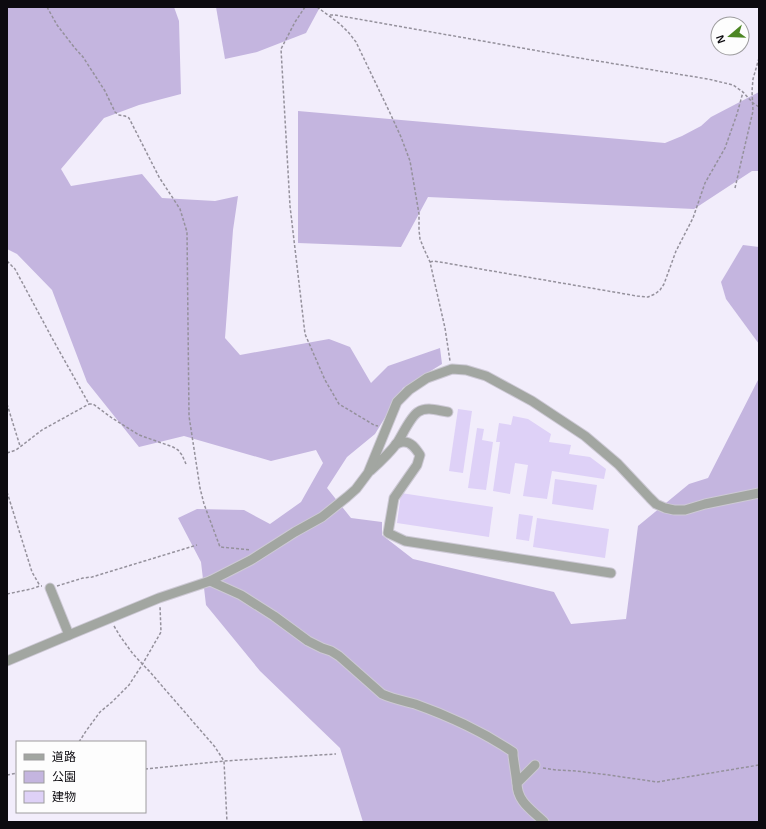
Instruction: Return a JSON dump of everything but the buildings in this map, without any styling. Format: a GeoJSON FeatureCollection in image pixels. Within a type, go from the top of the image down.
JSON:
{"type":"FeatureCollection","features":[{"type":"Feature","properties":{"kind":"street"},"geometry":{"type":"LineString","coordinates":[[368,473],[397,402],[409,390],[427,378],[452,369],[466,370],[486,376],[532,401],[585,436],[618,464],[650,498],[665,508],[686,510],[705,504],[759,493]]}},
{"type":"Feature","properties":{"kind":"street"},"geometry":{"type":"LineString","coordinates":[[7,661],[159,598],[210,581],[251,560],[322,517],[347,497],[356,489],[368,473],[386,456],[418,412],[428,409],[448,412]]}},
{"type":"Feature","properties":{"kind":"street"},"geometry":{"type":"LineString","coordinates":[[396,444],[404,441],[410,443],[420,455],[416,465],[394,498],[388,533],[405,541],[611,574]]}},
{"type":"Feature","properties":{"kind":"street"},"geometry":{"type":"LineString","coordinates":[[210,581],[241,595],[274,616],[308,641],[339,656],[382,694],[390,698],[436,712],[478,732],[513,752],[517,787],[521,799],[544,822]]}},
{"type":"Feature","properties":{"kind":"street"},"geometry":{"type":"LineString","coordinates":[[50,588],[69,635]]}},
{"type":"Feature","properties":{"kind":"street"},"geometry":{"type":"LineString","coordinates":[[517,783],[535,765]]}},
{"type":"Feature","properties":{"kind":"path"},"geometry":{"type":"LineString","coordinates":[[47,7],[57,25],[83,56],[116,112],[119,115],[129,118],[159,177],[180,209],[187,232],[189,416],[200,488],[204,504],[220,547],[254,550]]}},
{"type":"Feature","properties":{"kind":"path"},"geometry":{"type":"LineString","coordinates":[[305,7],[295,22],[281,49],[290,206],[305,334],[325,380],[339,404],[374,425],[386,428]]}},
{"type":"Feature","properties":{"kind":"path"},"geometry":{"type":"LineString","coordinates":[[317,7],[344,28],[356,42],[401,137],[410,161],[419,214],[420,239],[430,262],[445,328],[452,369]]}},
{"type":"Feature","properties":{"kind":"path"},"geometry":{"type":"LineString","coordinates":[[330,16],[335,15],[566,56],[708,79],[733,85],[759,107]]}},
{"type":"Feature","properties":{"kind":"path"},"geometry":{"type":"LineString","coordinates":[[735,188],[753,111],[753,79],[759,58]]}},
{"type":"Feature","properties":{"kind":"path"},"geometry":{"type":"LineString","coordinates":[[430,262],[442,262],[637,296],[648,297],[655,294],[664,284],[676,251],[693,218],[705,183],[724,148],[737,114],[742,92]]}},
{"type":"Feature","properties":{"kind":"path"},"geometry":{"type":"LineString","coordinates":[[7,261],[15,269],[89,404]]}},
{"type":"Feature","properties":{"kind":"path"},"geometry":{"type":"LineString","coordinates":[[7,404],[20,446]]}},
{"type":"Feature","properties":{"kind":"path"},"geometry":{"type":"LineString","coordinates":[[7,453],[16,450],[42,430],[89,404],[93,404],[139,435],[178,450],[186,464]]}},
{"type":"Feature","properties":{"kind":"path"},"geometry":{"type":"LineString","coordinates":[[7,492],[32,572],[40,586]]}},
{"type":"Feature","properties":{"kind":"path"},"geometry":{"type":"LineString","coordinates":[[7,594],[40,586],[50,588],[83,578],[92,577],[197,545]]}},
{"type":"Feature","properties":{"kind":"path"},"geometry":{"type":"LineString","coordinates":[[80,741],[100,712],[129,685],[161,632],[159,598]]}},
{"type":"Feature","properties":{"kind":"path"},"geometry":{"type":"LineString","coordinates":[[110,618],[120,636],[133,654],[215,747],[224,761],[226,822]]}},
{"type":"Feature","properties":{"kind":"path"},"geometry":{"type":"LineString","coordinates":[[146,769],[224,761],[336,754]]}},
{"type":"Feature","properties":{"kind":"path"},"geometry":{"type":"LineString","coordinates":[[535,765],[556,770],[576,771],[657,782],[759,765]]}},
{"type":"Feature","properties":{"kind":"green space"},"geometry":{"type":"Polygon","coordinates":[[[7,7],[174,7],[179,21],[181,94],[139,105],[104,118],[61,169],[71,186],[142,174],[162,198],[215,201],[238,196],[233,230],[225,338],[240,355],[329,339],[350,347],[371,383],[388,366],[440,348],[442,364],[403,388],[375,434],[347,457],[327,488],[351,518],[382,522],[382,535],[413,559],[554,592],[571,624],[626,619],[638,526],[689,484],[708,478],[759,378],[759,822],[363,822],[340,748],[260,671],[206,605],[201,562],[178,518],[197,509],[244,510],[270,524],[301,502],[323,463],[316,450],[271,461],[184,436],[139,447],[87,382],[52,290],[17,254],[7,249],[7,7]]]}},
{"type":"Feature","properties":{"kind":"green space"},"geometry":{"type":"Polygon","coordinates":[[[216,7],[320,7],[306,33],[257,52],[225,59],[216,7]]]}},
{"type":"Feature","properties":{"kind":"green space"},"geometry":{"type":"Polygon","coordinates":[[[759,92],[759,171],[752,171],[694,209],[428,197],[401,247],[298,243],[298,111],[665,143],[701,126],[711,117],[759,92]]]}},
{"type":"Feature","properties":{"kind":"green space"},"geometry":{"type":"Polygon","coordinates":[[[743,245],[759,247],[759,344],[726,299],[721,282],[743,245]]]}}]}
